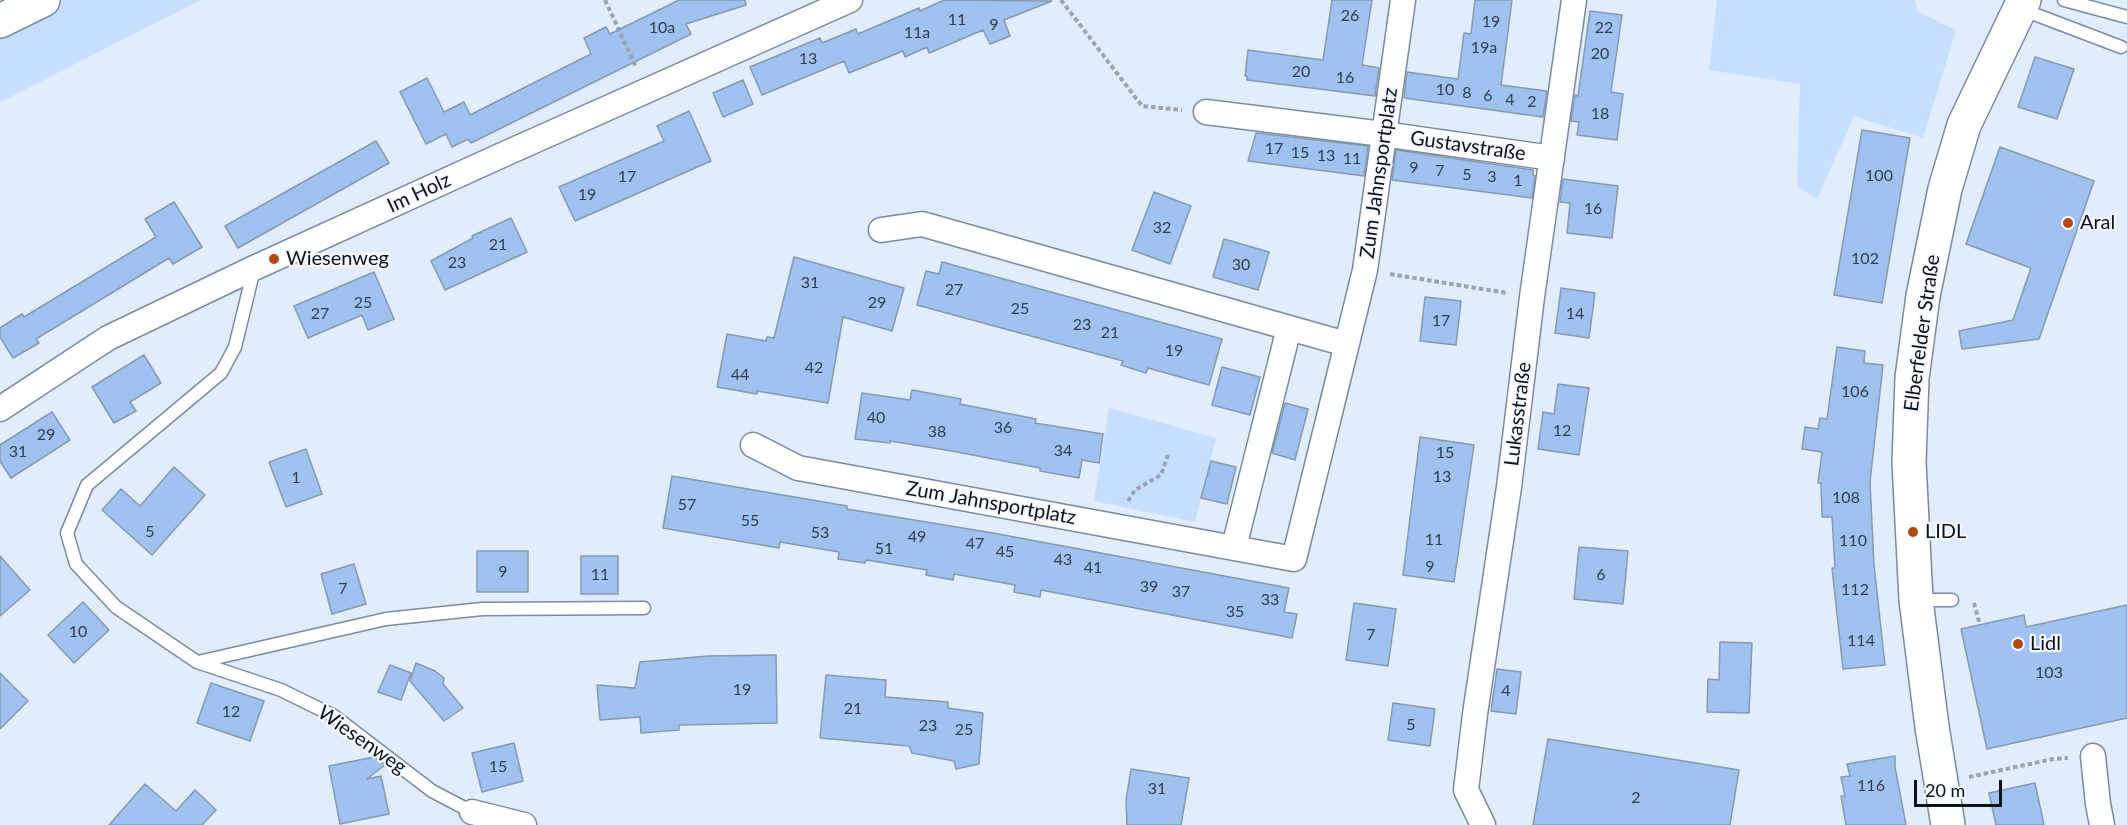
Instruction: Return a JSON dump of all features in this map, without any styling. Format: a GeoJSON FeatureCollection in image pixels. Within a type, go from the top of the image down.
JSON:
{"type":"FeatureCollection","features":[{"type":"Feature","properties":{"kind":"main road"},"geometry":{"type":"LineString","coordinates":[[0,21],[43,0]]}},
{"type":"Feature","properties":{"kind":"main road","name":"Elberfelder Straße"},"geometry":{"type":"LineString","coordinates":[[1948,825],[1932,727],[1916,600],[1909,462],[1912,378],[1923,296],[1945,189],[1964,125],[2022,4]]}},
{"type":"Feature","properties":{"kind":"street","name":"Im Holz"},"geometry":{"type":"LineString","coordinates":[[0,410],[108,338],[254,268],[850,0]]}},
{"type":"Feature","properties":{"kind":"street","name":"Zum Jahnsportplatz"},"geometry":{"type":"LineString","coordinates":[[753,445],[798,468],[1294,559],[1365,270],[1403,0]]}},
{"type":"Feature","properties":{"kind":"street","name":"Lukasstraße"},"geometry":{"type":"LineString","coordinates":[[1483,825],[1466,790],[1574,0]]}},
{"type":"Feature","properties":{"kind":"street","name":"Gustavstraße"},"geometry":{"type":"LineString","coordinates":[[1206,112],[1552,158]]}},
{"type":"Feature","properties":{"kind":"street"},"geometry":{"type":"LineString","coordinates":[[881,230],[922,224],[1346,344]]}},
{"type":"Feature","properties":{"kind":"street"},"geometry":{"type":"LineString","coordinates":[[1234,548],[1289,328]]}},
{"type":"Feature","properties":{"kind":"street"},"geometry":{"type":"LineString","coordinates":[[2093,756],[2098,804],[2103,825]]}},
{"type":"Feature","properties":{"kind":"street","name":"Wiesenweg"},"geometry":{"type":"LineString","coordinates":[[472,812],[524,825]]}},
{"type":"Feature","properties":{"kind":"lane"},"geometry":{"type":"LineString","coordinates":[[2064,0],[2127,17]]}},
{"type":"Feature","properties":{"kind":"lane"},"geometry":{"type":"LineString","coordinates":[[2022,4],[2121,47]]}},
{"type":"Feature","properties":{"kind":"lane","name":"Wiesenweg"},"geometry":{"type":"LineString","coordinates":[[254,268],[235,347],[221,373],[87,485],[67,533],[76,564],[116,607],[196,662],[281,690],[334,716],[432,791],[472,812]]}},
{"type":"Feature","properties":{"kind":"lane"},"geometry":{"type":"LineString","coordinates":[[1916,600],[1952,600]]}},
{"type":"Feature","properties":{"kind":"lane"},"geometry":{"type":"LineString","coordinates":[[196,662],[386,619],[482,609],[644,608]]}},
{"type":"Feature","properties":{"kind":"path"},"geometry":{"type":"LineString","coordinates":[[605,0],[648,91]]}},
{"type":"Feature","properties":{"kind":"path"},"geometry":{"type":"LineString","coordinates":[[1062,0],[1142,106],[1206,112]]}},
{"type":"Feature","properties":{"kind":"path"},"geometry":{"type":"LineString","coordinates":[[1365,270],[1532,297]]}},
{"type":"Feature","properties":{"kind":"path"},"geometry":{"type":"LineString","coordinates":[[1118,526],[1124,507],[1135,490],[1161,475],[1168,455]]}},
{"type":"Feature","properties":{"kind":"path"},"geometry":{"type":"LineString","coordinates":[[1972,597],[1980,625]]}},
{"type":"Feature","properties":{"kind":"path"},"geometry":{"type":"LineString","coordinates":[[1966,778],[2053,759],[2093,756]]}},
{"type":"Feature","properties":{"kind":"shaded area"},"geometry":{"type":"Polygon","coordinates":[[[0,0],[201,0],[0,102],[0,0]]]}},
{"type":"Feature","properties":{"kind":"shaded area"},"geometry":{"type":"Polygon","coordinates":[[[1717,0],[1915,0],[1917,11],[1956,30],[1923,138],[1854,116],[1817,199],[1797,186],[1800,84],[1709,70],[1717,0]]]}},
{"type":"Feature","properties":{"kind":"shaded area"},"geometry":{"type":"Polygon","coordinates":[[[1109,408],[1216,438],[1195,522],[1094,501],[1109,408]]]}},
{"type":"Feature","properties":{"kind":"building"},"geometry":{"type":"Polygon","coordinates":[[[679,0],[745,0],[746,5],[686,24],[691,34],[471,143],[468,139],[452,147],[446,134],[426,144],[400,92],[427,78],[444,112],[464,102],[470,115],[591,54],[584,38],[606,27],[610,34],[679,0]]]}},
{"type":"Feature","properties":{"kind":"building"},"geometry":{"type":"Polygon","coordinates":[[[944,0],[1052,1],[1004,20],[1010,36],[990,44],[983,30],[929,53],[927,47],[905,57],[903,51],[849,73],[844,61],[762,95],[750,67],[820,38],[822,43],[856,29],[858,34],[944,0]]]}},
{"type":"Feature","properties":{"kind":"building"},"geometry":{"type":"Polygon","coordinates":[[[1332,0],[1372,0],[1362,65],[1379,68],[1375,96],[1247,80],[1245,76],[1248,50],[1323,60],[1332,0]]]}},
{"type":"Feature","properties":{"kind":"building"},"geometry":{"type":"Polygon","coordinates":[[[1475,0],[1512,0],[1501,85],[1547,91],[1543,117],[1404,98],[1407,72],[1458,79],[1464,33],[1471,34],[1475,0]]]}},
{"type":"Feature","properties":{"kind":"building"},"geometry":{"type":"Polygon","coordinates":[[[1590,11],[1622,15],[1611,92],[1623,94],[1617,140],[1577,135],[1579,122],[1571,121],[1575,95],[1578,96],[1590,11]]]}},
{"type":"Feature","properties":{"kind":"building"},"geometry":{"type":"Polygon","coordinates":[[[2035,57],[2074,69],[2057,119],[2018,107],[2035,57]]]}},
{"type":"Feature","properties":{"kind":"building"},"geometry":{"type":"Polygon","coordinates":[[[743,80],[753,104],[723,117],[713,93],[743,80]]]}},
{"type":"Feature","properties":{"kind":"building"},"geometry":{"type":"Polygon","coordinates":[[[689,111],[711,161],[575,221],[559,187],[664,141],[657,126],[689,111]]]}},
{"type":"Feature","properties":{"kind":"building"},"geometry":{"type":"Polygon","coordinates":[[[1862,130],[1910,138],[1882,303],[1834,295],[1862,130]]]}},
{"type":"Feature","properties":{"kind":"building"},"geometry":{"type":"Polygon","coordinates":[[[1256,133],[1368,146],[1364,176],[1248,161],[1256,133]]]}},
{"type":"Feature","properties":{"kind":"building"},"geometry":{"type":"Polygon","coordinates":[[[376,141],[389,163],[238,248],[225,226],[376,141]]]}},
{"type":"Feature","properties":{"kind":"building"},"geometry":{"type":"Polygon","coordinates":[[[2000,147],[2094,181],[2039,339],[1962,349],[1959,331],[2013,320],[2031,268],[1966,244],[2000,147]]]}},
{"type":"Feature","properties":{"kind":"building"},"geometry":{"type":"Polygon","coordinates":[[[1396,150],[1533,170],[1535,176],[1532,198],[1392,180],[1396,150]]]}},
{"type":"Feature","properties":{"kind":"building"},"geometry":{"type":"Polygon","coordinates":[[[1563,179],[1618,186],[1612,238],[1567,233],[1570,203],[1560,202],[1563,179]]]}},
{"type":"Feature","properties":{"kind":"building"},"geometry":{"type":"Polygon","coordinates":[[[1154,192],[1191,206],[1170,264],[1132,250],[1154,192]]]}},
{"type":"Feature","properties":{"kind":"building"},"geometry":{"type":"Polygon","coordinates":[[[174,202],[202,247],[173,264],[169,258],[36,339],[39,343],[13,358],[0,337],[0,328],[22,314],[24,317],[156,237],[145,219],[174,202]]]}},
{"type":"Feature","properties":{"kind":"building"},"geometry":{"type":"Polygon","coordinates":[[[511,218],[527,252],[445,290],[431,261],[473,238],[472,236],[511,218]]]}},
{"type":"Feature","properties":{"kind":"building"},"geometry":{"type":"Polygon","coordinates":[[[1224,239],[1269,252],[1258,290],[1213,277],[1224,239]]]}},
{"type":"Feature","properties":{"kind":"building"},"geometry":{"type":"Polygon","coordinates":[[[794,257],[904,288],[892,331],[843,317],[828,403],[717,387],[727,334],[766,341],[767,337],[774,338],[794,257]]]}},
{"type":"Feature","properties":{"kind":"building"},"geometry":{"type":"Polygon","coordinates":[[[942,262],[1222,339],[1209,385],[1148,368],[1146,373],[1121,365],[1123,361],[917,305],[926,271],[939,274],[942,262]]]}},
{"type":"Feature","properties":{"kind":"building"},"geometry":{"type":"Polygon","coordinates":[[[374,272],[394,319],[368,330],[362,315],[308,338],[294,306],[374,272]]]}},
{"type":"Feature","properties":{"kind":"building"},"geometry":{"type":"Polygon","coordinates":[[[1561,288],[1595,293],[1589,338],[1555,333],[1561,288]]]}},
{"type":"Feature","properties":{"kind":"building"},"geometry":{"type":"Polygon","coordinates":[[[1425,297],[1461,301],[1456,345],[1420,341],[1425,297]]]}},
{"type":"Feature","properties":{"kind":"building"},"geometry":{"type":"Polygon","coordinates":[[[1837,347],[1865,351],[1864,363],[1883,365],[1870,482],[1874,565],[1885,665],[1843,669],[1832,568],[1835,568],[1832,517],[1822,517],[1821,483],[1818,483],[1822,452],[1802,449],[1805,427],[1818,429],[1820,418],[1827,419],[1837,347]]]}},
{"type":"Feature","properties":{"kind":"building"},"geometry":{"type":"Polygon","coordinates":[[[144,355],[161,383],[130,402],[136,411],[114,423],[92,387],[144,355]]]}},
{"type":"Feature","properties":{"kind":"building"},"geometry":{"type":"Polygon","coordinates":[[[1222,367],[1260,377],[1250,415],[1212,405],[1222,367]]]}},
{"type":"Feature","properties":{"kind":"building"},"geometry":{"type":"Polygon","coordinates":[[[1558,384],[1589,388],[1579,455],[1538,449],[1543,412],[1554,414],[1558,384]]]}},
{"type":"Feature","properties":{"kind":"building"},"geometry":{"type":"Polygon","coordinates":[[[912,390],[961,399],[960,404],[1036,419],[1035,423],[1103,434],[1099,463],[1082,460],[1079,478],[952,451],[890,441],[890,443],[855,439],[862,393],[910,400],[912,390]]]}},
{"type":"Feature","properties":{"kind":"building"},"geometry":{"type":"Polygon","coordinates":[[[1285,403],[1308,409],[1295,460],[1272,453],[1285,403]]]}},
{"type":"Feature","properties":{"kind":"building"},"geometry":{"type":"Polygon","coordinates":[[[52,412],[70,440],[11,478],[0,461],[0,445],[52,412]]]}},
{"type":"Feature","properties":{"kind":"building"},"geometry":{"type":"Polygon","coordinates":[[[1420,437],[1474,445],[1454,582],[1403,575],[1420,437]]]}},
{"type":"Feature","properties":{"kind":"building"},"geometry":{"type":"Polygon","coordinates":[[[306,449],[322,494],[286,507],[269,462],[306,449]]]}},
{"type":"Feature","properties":{"kind":"building"},"geometry":{"type":"Polygon","coordinates":[[[1211,461],[1236,467],[1227,504],[1201,498],[1211,461]]]}},
{"type":"Feature","properties":{"kind":"building"},"geometry":{"type":"Polygon","coordinates":[[[174,467],[205,495],[152,555],[102,510],[121,489],[140,506],[174,467]]]}},
{"type":"Feature","properties":{"kind":"building"},"geometry":{"type":"Polygon","coordinates":[[[672,476],[1289,588],[1284,612],[1297,614],[1292,638],[1041,590],[1040,597],[1014,592],[1015,585],[954,574],[953,580],[926,575],[927,570],[866,560],[865,563],[838,559],[839,552],[780,542],[779,548],[663,528],[672,476]]]}},
{"type":"Feature","properties":{"kind":"building"},"geometry":{"type":"Polygon","coordinates":[[[1579,547],[1628,551],[1623,604],[1574,599],[1579,547]]]}},
{"type":"Feature","properties":{"kind":"building"},"geometry":{"type":"Polygon","coordinates":[[[477,551],[528,551],[528,592],[477,592],[477,551]]]}},
{"type":"Feature","properties":{"kind":"building"},"geometry":{"type":"Polygon","coordinates":[[[0,556],[30,590],[0,616],[0,556]]]}},
{"type":"Feature","properties":{"kind":"building"},"geometry":{"type":"Polygon","coordinates":[[[581,556],[618,556],[618,594],[581,594],[581,556]]]}},
{"type":"Feature","properties":{"kind":"building"},"geometry":{"type":"Polygon","coordinates":[[[354,564],[366,604],[332,614],[321,574],[354,564]]]}},
{"type":"Feature","properties":{"kind":"building"},"geometry":{"type":"Polygon","coordinates":[[[83,602],[109,630],[74,663],[48,635],[83,602]]]}},
{"type":"Feature","properties":{"kind":"building"},"geometry":{"type":"Polygon","coordinates":[[[1354,603],[1396,609],[1388,666],[1346,660],[1354,603]]]}},
{"type":"Feature","properties":{"kind":"building"},"geometry":{"type":"Polygon","coordinates":[[[2127,605],[2127,718],[1987,749],[1961,629],[2024,615],[2026,627],[2127,605]]]}},
{"type":"Feature","properties":{"kind":"building"},"geometry":{"type":"Polygon","coordinates":[[[1720,642],[1752,643],[1749,713],[1707,712],[1708,679],[1719,680],[1720,642]]]}},
{"type":"Feature","properties":{"kind":"building"},"geometry":{"type":"Polygon","coordinates":[[[776,655],[777,723],[679,725],[679,730],[641,733],[640,717],[600,720],[597,685],[635,688],[640,662],[708,656],[776,655]]]}},
{"type":"Feature","properties":{"kind":"building"},"geometry":{"type":"Polygon","coordinates":[[[416,663],[435,671],[444,678],[443,684],[463,708],[444,721],[410,681],[416,663]]]}},
{"type":"Feature","properties":{"kind":"building"},"geometry":{"type":"Polygon","coordinates":[[[390,665],[411,673],[401,700],[378,692],[390,665]]]}},
{"type":"Feature","properties":{"kind":"building"},"geometry":{"type":"Polygon","coordinates":[[[1497,669],[1521,672],[1516,714],[1491,711],[1497,669]]]}},
{"type":"Feature","properties":{"kind":"building"},"geometry":{"type":"Polygon","coordinates":[[[0,673],[28,701],[0,729],[0,673]]]}},
{"type":"Feature","properties":{"kind":"building"},"geometry":{"type":"Polygon","coordinates":[[[826,675],[886,680],[885,697],[948,702],[948,708],[983,713],[979,764],[956,769],[954,761],[912,753],[909,746],[820,738],[826,675]]]}},
{"type":"Feature","properties":{"kind":"building"},"geometry":{"type":"Polygon","coordinates":[[[211,683],[264,701],[250,741],[197,723],[211,683]]]}},
{"type":"Feature","properties":{"kind":"building"},"geometry":{"type":"Polygon","coordinates":[[[1393,703],[1435,709],[1430,746],[1388,740],[1393,703]]]}},
{"type":"Feature","properties":{"kind":"building"},"geometry":{"type":"Polygon","coordinates":[[[1548,739],[1739,770],[1730,825],[1533,825],[1548,739]]]}},
{"type":"Feature","properties":{"kind":"building"},"geometry":{"type":"Polygon","coordinates":[[[514,743],[523,781],[482,792],[472,753],[514,743]]]}},
{"type":"Feature","properties":{"kind":"building"},"geometry":{"type":"Polygon","coordinates":[[[1895,756],[1906,825],[1846,825],[1841,796],[1845,796],[1841,777],[1850,776],[1847,764],[1895,756]]]}},
{"type":"Feature","properties":{"kind":"building"},"geometry":{"type":"Polygon","coordinates":[[[374,757],[385,765],[367,779],[381,776],[389,814],[340,824],[329,766],[374,757]]]}},
{"type":"Feature","properties":{"kind":"building"},"geometry":{"type":"Polygon","coordinates":[[[1131,769],[1189,778],[1181,825],[1127,825],[1126,800],[1131,769]]]}},
{"type":"Feature","properties":{"kind":"building"},"geometry":{"type":"Polygon","coordinates":[[[2035,783],[2044,825],[1996,825],[1989,793],[2035,783]]]}},
{"type":"Feature","properties":{"kind":"building"},"geometry":{"type":"Polygon","coordinates":[[[145,784],[176,811],[195,790],[216,810],[202,825],[109,825],[145,784]]]}},
{"type":"Feature","properties":{"kind":"place","name":"Aral"},"geometry":{"type":"Point","coordinates":[2068,223]}},
{"type":"Feature","properties":{"kind":"place","name":"Wiesenweg"},"geometry":{"type":"Point","coordinates":[274,259]}},
{"type":"Feature","properties":{"kind":"place","name":"LIDL"},"geometry":{"type":"Point","coordinates":[1913,532]}},
{"type":"Feature","properties":{"kind":"place","name":"Lidl"},"geometry":{"type":"Point","coordinates":[2018,644]}}]}
